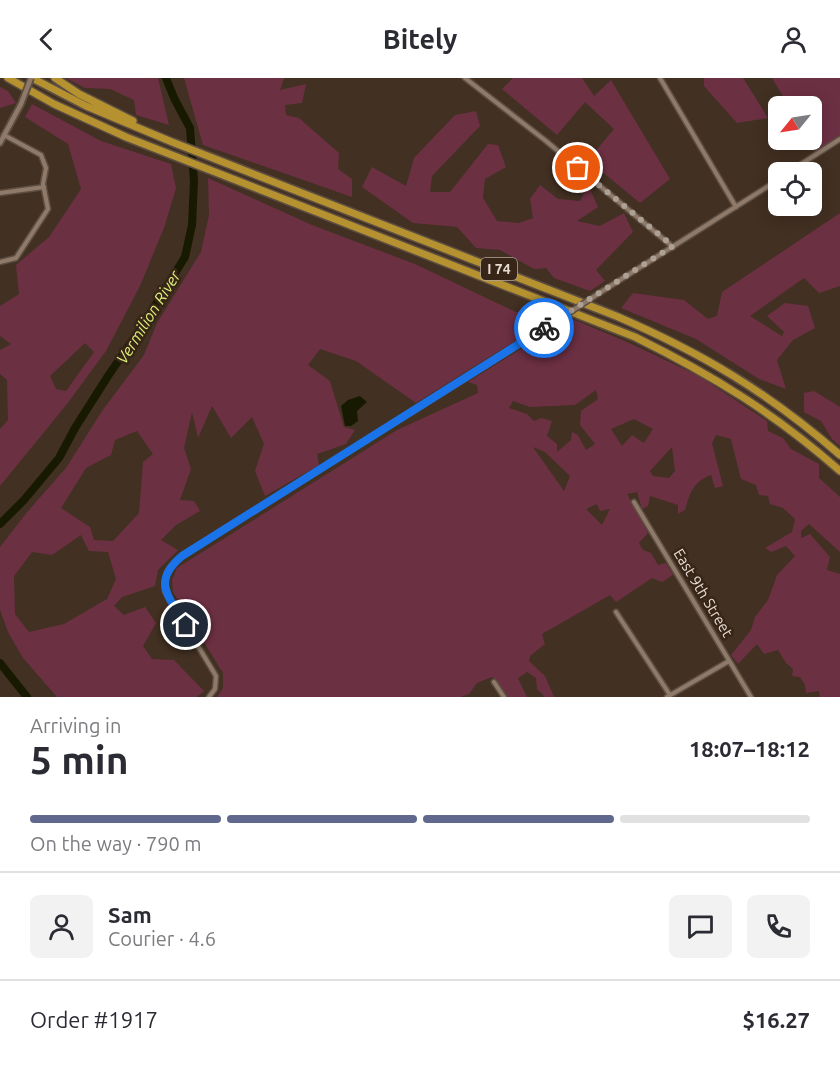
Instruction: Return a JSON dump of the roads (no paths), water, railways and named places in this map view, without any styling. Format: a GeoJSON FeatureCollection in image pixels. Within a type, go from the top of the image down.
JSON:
{"type":"FeatureCollection","features":[{"type":"Feature","properties":{"kind":"highway","name":"I 74"},"geometry":{"type":"LineString","coordinates":[[8,78],[54,104],[126,137],[644,341],[690,364],[762,408],[812,446],[840,471]]}},
{"type":"Feature","properties":{"kind":"highway","name":"I 74"},"geometry":{"type":"LineString","coordinates":[[32,78],[86,106],[128,121],[172,142],[667,338],[716,364],[761,392],[840,455]]}},
{"type":"Feature","properties":{"kind":"highway"},"geometry":{"type":"LineString","coordinates":[[54,78],[128,121]]}},
{"type":"Feature","properties":{"kind":"highway"},"geometry":{"type":"LineString","coordinates":[[0,79],[73,118],[126,137]]}},
{"type":"Feature","properties":{"kind":"street"},"geometry":{"type":"LineString","coordinates":[[0,143],[32,78]]}},
{"type":"Feature","properties":{"kind":"street"},"geometry":{"type":"LineString","coordinates":[[465,78],[529,127],[673,246]]}},
{"type":"Feature","properties":{"kind":"street"},"geometry":{"type":"LineString","coordinates":[[660,78],[736,207]]}},
{"type":"Feature","properties":{"kind":"street"},"geometry":{"type":"LineString","coordinates":[[0,262],[16,258],[46,214],[48,204],[44,187],[46,168],[41,155],[4,135]]}},
{"type":"Feature","properties":{"kind":"street"},"geometry":{"type":"LineString","coordinates":[[804,162],[840,139]]}},
{"type":"Feature","properties":{"kind":"street"},"geometry":{"type":"LineString","coordinates":[[209,697],[215,689],[216,676],[165,591],[164,580],[170,566],[182,556],[768,186]]}},
{"type":"Feature","properties":{"kind":"street"},"geometry":{"type":"LineString","coordinates":[[0,193],[44,187]]}},
{"type":"Feature","properties":{"kind":"street","name":"East 9th Street"},"geometry":{"type":"LineString","coordinates":[[634,502],[751,697]]}},
{"type":"Feature","properties":{"kind":"street"},"geometry":{"type":"LineString","coordinates":[[616,612],[669,696],[729,661]]}},
{"type":"Feature","properties":{"kind":"street"},"geometry":{"type":"LineString","coordinates":[[494,682],[504,697]]}},
{"type":"Feature","properties":{"kind":"waterway","name":"Vermilion River"},"geometry":{"type":"LineString","coordinates":[[0,524],[24,500],[59,458],[75,428],[185,257],[192,225],[194,181],[190,128],[166,78]]}},
{"type":"Feature","properties":{"kind":"waterway","name":"Vermilion River"},"geometry":{"type":"LineString","coordinates":[[0,663],[27,697]]}}]}
